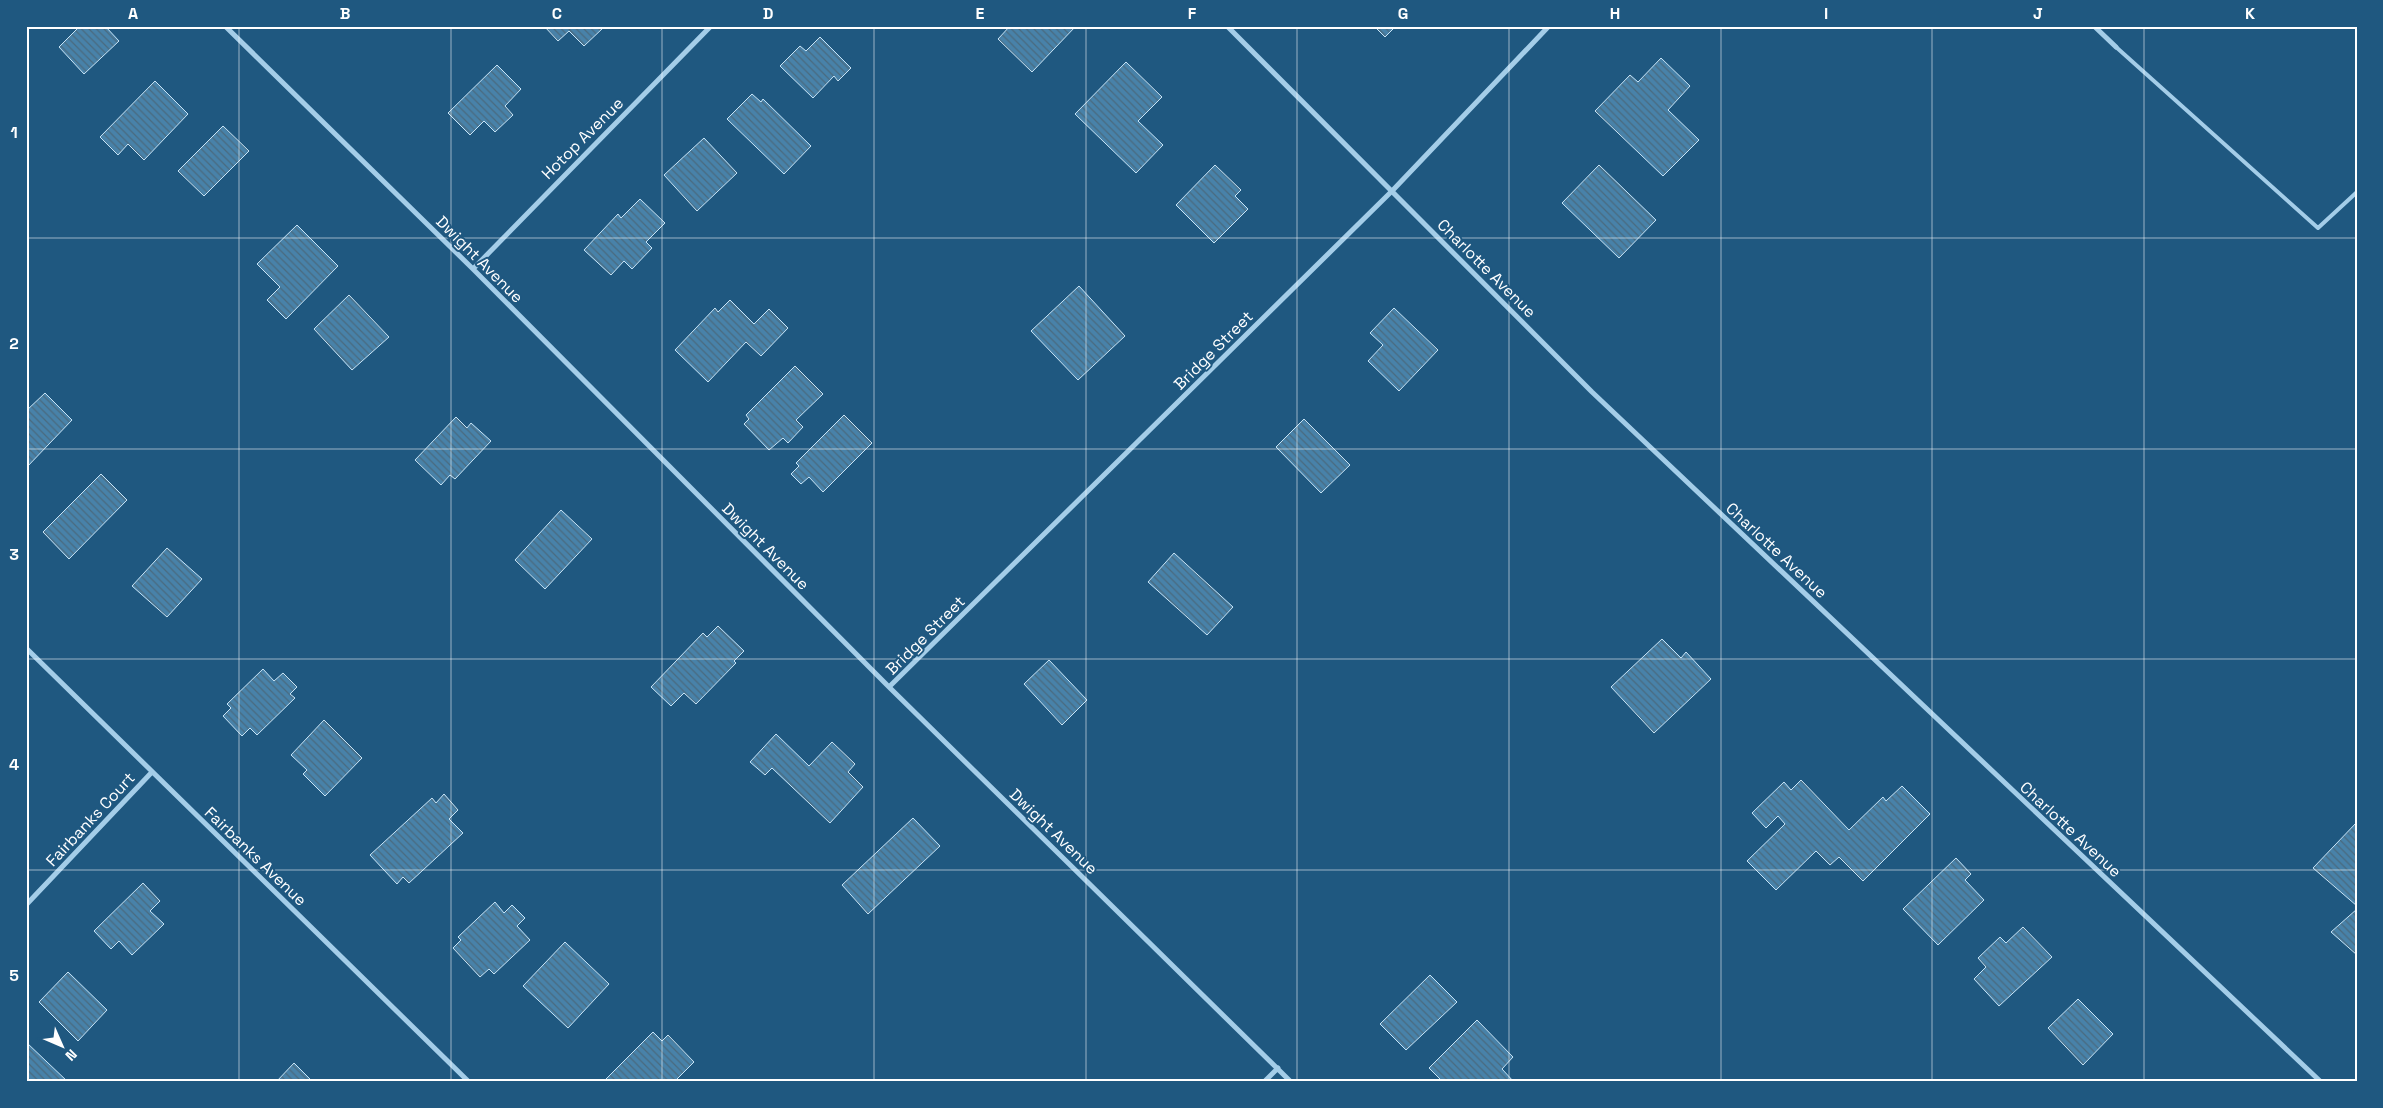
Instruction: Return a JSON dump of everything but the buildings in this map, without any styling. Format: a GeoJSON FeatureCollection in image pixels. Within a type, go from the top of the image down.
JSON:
{"type":"FeatureCollection","features":[{"type":"Feature","properties":{"kind":"street","name":"Dwight Avenue"},"geometry":{"type":"LineString","coordinates":[[225,26],[472,269],[889,687],[1291,1082]]}},
{"type":"Feature","properties":{"kind":"street","name":"Hotop Avenue"},"geometry":{"type":"LineString","coordinates":[[472,269],[711,26]]}},
{"type":"Feature","properties":{"kind":"street","name":"Charlotte Avenue"},"geometry":{"type":"LineString","coordinates":[[1227,26],[1393,190],[1592,392],[2320,1082]]}},
{"type":"Feature","properties":{"kind":"street","name":"Bridge Street"},"geometry":{"type":"LineString","coordinates":[[889,687],[1393,190],[1549,26]]}},
{"type":"Feature","properties":{"kind":"street"},"geometry":{"type":"LineString","coordinates":[[2094,26],[2116,47]]}},
{"type":"Feature","properties":{"kind":"street","name":"Fairbanks Avenue"},"geometry":{"type":"LineString","coordinates":[[26,648],[469,1082]]}},
{"type":"Feature","properties":{"kind":"street","name":"Fairbanks Court"},"geometry":{"type":"LineString","coordinates":[[26,905],[152,772]]}},
{"type":"Feature","properties":{"kind":"street"},"geometry":{"type":"LineString","coordinates":[[1264,1082],[1278,1068]]}},
{"type":"Feature","properties":{"kind":"lane"},"geometry":{"type":"LineString","coordinates":[[2116,47],[2318,228],[2357,192]]}}]}
